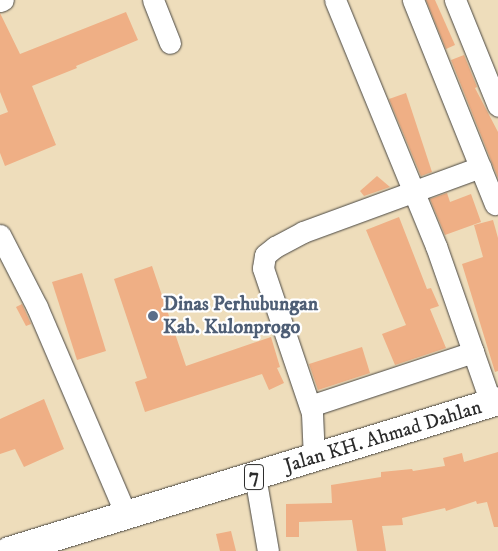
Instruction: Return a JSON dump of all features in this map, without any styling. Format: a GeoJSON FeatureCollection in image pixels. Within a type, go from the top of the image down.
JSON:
{"type":"FeatureCollection","features":[{"type":"Feature","properties":{"kind":"highway","name":"Jalan KH. Ahmad Dahlan"},"geometry":{"type":"LineString","coordinates":[[9,551],[314,459],[494,402]]}},
{"type":"Feature","properties":{"kind":"street"},"geometry":{"type":"LineString","coordinates":[[153,0],[170,44]]}},
{"type":"Feature","properties":{"kind":"street"},"geometry":{"type":"LineString","coordinates":[[335,0],[436,246],[473,352],[494,402]]}},
{"type":"Feature","properties":{"kind":"street"},"geometry":{"type":"LineString","coordinates":[[413,0],[495,204]]}},
{"type":"Feature","properties":{"kind":"street"},"geometry":{"type":"LineString","coordinates":[[455,0],[498,106]]}},
{"type":"Feature","properties":{"kind":"street"},"geometry":{"type":"LineString","coordinates":[[314,459],[310,406],[263,268],[265,255],[275,247],[303,232],[481,167]]}},
{"type":"Feature","properties":{"kind":"street"},"geometry":{"type":"LineString","coordinates":[[0,235],[37,307],[126,515]]}},
{"type":"Feature","properties":{"kind":"street"},"geometry":{"type":"LineString","coordinates":[[310,406],[473,352]]}},
{"type":"Feature","properties":{"kind":"street"},"geometry":{"type":"LineString","coordinates":[[255,476],[268,551]]}},
{"type":"Feature","properties":{"kind":"building"},"geometry":{"type":"Polygon","coordinates":[[[426,0],[435,0],[455,45],[446,49],[426,0]]]}},
{"type":"Feature","properties":{"kind":"building"},"geometry":{"type":"Polygon","coordinates":[[[126,12],[138,40],[32,86],[56,145],[5,166],[0,153],[0,115],[8,112],[0,92],[0,13],[20,54],[126,12]]]}},
{"type":"Feature","properties":{"kind":"building"},"geometry":{"type":"Polygon","coordinates":[[[464,55],[477,87],[475,88],[498,132],[498,178],[451,60],[464,55]]]}},
{"type":"Feature","properties":{"kind":"building"},"geometry":{"type":"Polygon","coordinates":[[[406,93],[432,172],[421,176],[389,99],[406,93]]]}},
{"type":"Feature","properties":{"kind":"building"},"geometry":{"type":"Polygon","coordinates":[[[377,176],[390,187],[364,196],[360,191],[377,176]]]}},
{"type":"Feature","properties":{"kind":"building"},"geometry":{"type":"Polygon","coordinates":[[[447,193],[450,202],[471,194],[481,222],[445,235],[430,199],[447,193]]]}},
{"type":"Feature","properties":{"kind":"building"},"geometry":{"type":"Polygon","coordinates":[[[399,217],[427,289],[431,288],[439,306],[430,309],[446,348],[395,365],[382,334],[406,325],[366,230],[399,217]]]}},
{"type":"Feature","properties":{"kind":"building"},"geometry":{"type":"Polygon","coordinates":[[[493,220],[498,238],[498,371],[495,372],[462,264],[483,257],[474,225],[493,220]]]}},
{"type":"Feature","properties":{"kind":"building"},"geometry":{"type":"Polygon","coordinates":[[[152,266],[186,366],[271,337],[280,367],[277,368],[284,383],[269,390],[262,374],[145,412],[135,382],[147,378],[114,279],[152,266]]]}},
{"type":"Feature","properties":{"kind":"building"},"geometry":{"type":"Polygon","coordinates":[[[82,273],[106,351],[77,360],[52,282],[82,273]]]}},
{"type":"Feature","properties":{"kind":"building"},"geometry":{"type":"Polygon","coordinates":[[[22,304],[31,324],[26,326],[16,307],[22,304]]]}},
{"type":"Feature","properties":{"kind":"building"},"geometry":{"type":"Polygon","coordinates":[[[362,347],[370,373],[318,390],[309,364],[362,347]]]}},
{"type":"Feature","properties":{"kind":"building"},"geometry":{"type":"Polygon","coordinates":[[[44,399],[64,449],[24,467],[15,449],[0,454],[0,419],[44,399]]]}},
{"type":"Feature","properties":{"kind":"building"},"geometry":{"type":"Polygon","coordinates":[[[498,452],[498,527],[494,527],[487,502],[477,504],[476,501],[446,511],[445,508],[402,518],[403,525],[382,526],[386,551],[357,551],[352,520],[299,522],[299,537],[286,537],[286,504],[332,503],[331,485],[381,477],[381,472],[412,469],[413,471],[445,466],[443,458],[462,453],[464,462],[498,452]]]}},
{"type":"Feature","properties":{"kind":"building"},"geometry":{"type":"Polygon","coordinates":[[[231,531],[236,551],[220,551],[216,534],[231,531]]]}},
{"type":"Feature","properties":{"kind":"place","name":"Dinas Perhubungan Kab. Kulonprogo"},"geometry":{"type":"Point","coordinates":[153,316]}}]}
